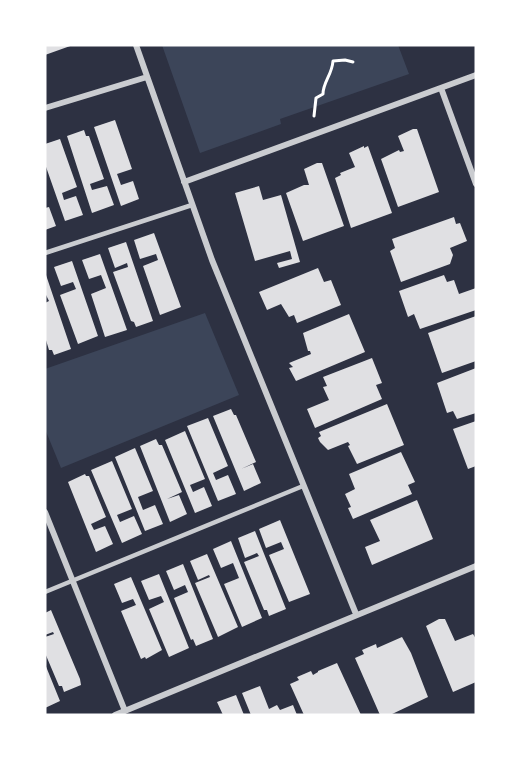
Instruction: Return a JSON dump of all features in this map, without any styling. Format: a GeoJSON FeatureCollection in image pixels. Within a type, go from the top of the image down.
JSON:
{"type":"FeatureCollection","features":[{"type":"Feature","properties":{"kind":"street"},"geometry":{"type":"LineString","coordinates":[[136,45],[212,260],[356,614]]}},
{"type":"Feature","properties":{"kind":"street"},"geometry":{"type":"LineString","coordinates":[[184,182],[476,75]]}},
{"type":"Feature","properties":{"kind":"street"},"geometry":{"type":"LineString","coordinates":[[45,108],[147,77]]}},
{"type":"Feature","properties":{"kind":"street"},"geometry":{"type":"LineString","coordinates":[[441,88],[476,184]]}},
{"type":"Feature","properties":{"kind":"street"},"geometry":{"type":"LineString","coordinates":[[45,512],[125,711]]}},
{"type":"Feature","properties":{"kind":"street"},"geometry":{"type":"LineString","coordinates":[[115,715],[356,614],[476,567]]}},
{"type":"Feature","properties":{"kind":"lane"},"geometry":{"type":"LineString","coordinates":[[45,254],[192,205]]}},
{"type":"Feature","properties":{"kind":"lane"},"geometry":{"type":"LineString","coordinates":[[45,592],[303,486]]}},
{"type":"Feature","properties":{"kind":"path"},"geometry":{"type":"LineString","coordinates":[[314,116],[315,98],[323,94],[323,88],[333,71],[333,61],[352,62]]}},
{"type":"Feature","properties":{"kind":"shaded area"},"geometry":{"type":"Polygon","coordinates":[[[162,45],[398,45],[409,74],[280,119],[281,124],[200,153],[162,45]]]}},
{"type":"Feature","properties":{"kind":"shaded area"},"geometry":{"type":"Polygon","coordinates":[[[205,313],[239,395],[61,468],[45,429],[45,369],[205,313]]]}},
{"type":"Feature","properties":{"kind":"building"},"geometry":{"type":"Polygon","coordinates":[[[45,45],[73,45],[45,55],[45,45]]]}},
{"type":"Feature","properties":{"kind":"building"},"geometry":{"type":"Polygon","coordinates":[[[115,120],[132,169],[117,174],[121,185],[133,181],[139,199],[121,206],[94,127],[115,120]]]}},
{"type":"Feature","properties":{"kind":"building"},"geometry":{"type":"Polygon","coordinates":[[[417,129],[439,192],[398,207],[381,159],[399,150],[404,151],[398,136],[417,129]]]}},
{"type":"Feature","properties":{"kind":"building"},"geometry":{"type":"Polygon","coordinates":[[[84,130],[86,136],[89,136],[104,179],[90,184],[92,190],[107,186],[114,205],[92,213],[67,136],[84,130]]]}},
{"type":"Feature","properties":{"kind":"building"},"geometry":{"type":"Polygon","coordinates":[[[60,139],[77,187],[62,193],[64,200],[76,196],[83,215],[65,221],[45,164],[45,144],[60,139]]]}},
{"type":"Feature","properties":{"kind":"building"},"geometry":{"type":"Polygon","coordinates":[[[364,146],[364,148],[368,146],[392,213],[351,228],[335,178],[341,175],[340,173],[355,167],[349,153],[364,146]]]}},
{"type":"Feature","properties":{"kind":"building"},"geometry":{"type":"Polygon","coordinates":[[[322,163],[344,226],[303,241],[286,193],[309,185],[304,169],[322,163]]]}},
{"type":"Feature","properties":{"kind":"building"},"geometry":{"type":"Polygon","coordinates":[[[259,186],[263,200],[281,195],[300,262],[279,268],[277,263],[292,259],[290,251],[255,261],[235,193],[259,186]]]}},
{"type":"Feature","properties":{"kind":"building"},"geometry":{"type":"Polygon","coordinates":[[[49,207],[56,226],[45,230],[45,208],[49,207]]]}},
{"type":"Feature","properties":{"kind":"building"},"geometry":{"type":"Polygon","coordinates":[[[454,217],[456,224],[460,223],[467,241],[450,248],[453,255],[450,264],[401,282],[390,251],[395,248],[392,239],[454,217]]]}},
{"type":"Feature","properties":{"kind":"building"},"geometry":{"type":"Polygon","coordinates":[[[154,233],[181,307],[160,315],[143,266],[158,260],[156,254],[140,259],[134,240],[154,233]]]}},
{"type":"Feature","properties":{"kind":"building"},"geometry":{"type":"Polygon","coordinates":[[[126,242],[153,321],[136,327],[131,321],[113,272],[128,267],[127,263],[115,268],[108,248],[126,242]]]}},
{"type":"Feature","properties":{"kind":"building"},"geometry":{"type":"Polygon","coordinates":[[[100,254],[127,330],[105,337],[91,294],[106,288],[101,275],[89,279],[82,260],[100,254]]]}},
{"type":"Feature","properties":{"kind":"building"},"geometry":{"type":"Polygon","coordinates":[[[72,261],[98,336],[78,344],[60,295],[76,289],[73,282],[61,286],[54,267],[72,261]]]}},
{"type":"Feature","properties":{"kind":"building"},"geometry":{"type":"Polygon","coordinates":[[[318,268],[324,282],[331,280],[341,305],[297,323],[294,315],[289,317],[281,304],[267,310],[259,292],[318,268]]]}},
{"type":"Feature","properties":{"kind":"building"},"geometry":{"type":"Polygon","coordinates":[[[45,272],[71,349],[54,355],[52,350],[49,350],[45,337],[45,303],[49,301],[45,293],[45,272]]]}},
{"type":"Feature","properties":{"kind":"building"},"geometry":{"type":"Polygon","coordinates":[[[444,275],[447,282],[454,280],[459,294],[476,288],[476,310],[420,329],[414,314],[408,317],[399,291],[444,275]]]}},
{"type":"Feature","properties":{"kind":"building"},"geometry":{"type":"Polygon","coordinates":[[[349,314],[365,352],[296,381],[289,368],[293,367],[289,363],[311,354],[303,333],[349,314]]]}},
{"type":"Feature","properties":{"kind":"building"},"geometry":{"type":"Polygon","coordinates":[[[476,316],[476,361],[442,373],[428,333],[476,316]]]}},
{"type":"Feature","properties":{"kind":"building"},"geometry":{"type":"Polygon","coordinates":[[[372,358],[382,383],[376,385],[382,399],[315,428],[307,409],[329,400],[323,387],[327,386],[323,377],[372,358]]]}},
{"type":"Feature","properties":{"kind":"building"},"geometry":{"type":"Polygon","coordinates":[[[476,368],[476,413],[457,419],[453,411],[447,413],[437,383],[476,368]]]}},
{"type":"Feature","properties":{"kind":"building"},"geometry":{"type":"Polygon","coordinates":[[[387,404],[404,445],[357,464],[348,442],[328,450],[320,442],[319,432],[387,404]]]}},
{"type":"Feature","properties":{"kind":"building"},"geometry":{"type":"Polygon","coordinates":[[[231,409],[236,415],[256,462],[241,469],[253,464],[261,483],[244,491],[213,416],[231,409]]]}},
{"type":"Feature","properties":{"kind":"building"},"geometry":{"type":"Polygon","coordinates":[[[208,418],[228,466],[213,473],[216,480],[228,475],[236,494],[218,501],[187,426],[208,418]]]}},
{"type":"Feature","properties":{"kind":"building"},"geometry":{"type":"Polygon","coordinates":[[[476,421],[476,466],[468,469],[453,429],[476,421]]]}},
{"type":"Feature","properties":{"kind":"building"},"geometry":{"type":"Polygon","coordinates":[[[185,431],[205,479],[190,485],[193,492],[204,487],[212,506],[195,513],[165,440],[185,431]]]}},
{"type":"Feature","properties":{"kind":"building"},"geometry":{"type":"Polygon","coordinates":[[[156,439],[159,445],[162,445],[182,492],[167,499],[179,495],[187,514],[170,522],[140,446],[156,439]]]}},
{"type":"Feature","properties":{"kind":"building"},"geometry":{"type":"Polygon","coordinates":[[[135,448],[153,491],[138,497],[143,510],[155,505],[163,524],[145,531],[115,457],[135,448]]]}},
{"type":"Feature","properties":{"kind":"building"},"geometry":{"type":"Polygon","coordinates":[[[401,452],[415,482],[408,485],[412,494],[353,519],[345,494],[355,489],[349,474],[401,452]]]}},
{"type":"Feature","properties":{"kind":"building"},"geometry":{"type":"Polygon","coordinates":[[[112,461],[132,509],[117,515],[120,522],[134,516],[142,534],[122,543],[91,470],[112,461]]]}},
{"type":"Feature","properties":{"kind":"building"},"geometry":{"type":"Polygon","coordinates":[[[85,474],[89,476],[106,517],[91,524],[94,530],[105,526],[113,544],[96,552],[68,482],[85,474]]]}},
{"type":"Feature","properties":{"kind":"building"},"geometry":{"type":"Polygon","coordinates":[[[417,500],[433,539],[372,565],[365,547],[380,541],[370,520],[417,500]]]}},
{"type":"Feature","properties":{"kind":"building"},"geometry":{"type":"Polygon","coordinates":[[[280,520],[310,594],[289,602],[269,555],[284,549],[281,542],[266,548],[259,529],[280,520]]]}},
{"type":"Feature","properties":{"kind":"building"},"geometry":{"type":"Polygon","coordinates":[[[255,531],[286,609],[269,616],[267,610],[264,610],[244,562],[259,556],[257,553],[245,558],[238,538],[255,531]]]}},
{"type":"Feature","properties":{"kind":"building"},"geometry":{"type":"Polygon","coordinates":[[[231,541],[262,618],[242,627],[224,584],[239,578],[233,563],[221,568],[213,549],[231,541]]]}},
{"type":"Feature","properties":{"kind":"building"},"geometry":{"type":"Polygon","coordinates":[[[207,554],[238,627],[218,637],[195,583],[210,577],[209,575],[198,580],[190,561],[207,554]]]}},
{"type":"Feature","properties":{"kind":"building"},"geometry":{"type":"Polygon","coordinates":[[[183,564],[213,639],[196,646],[193,639],[191,640],[174,598],[188,592],[185,585],[174,590],[166,571],[183,564]]]}},
{"type":"Feature","properties":{"kind":"building"},"geometry":{"type":"Polygon","coordinates":[[[159,574],[189,648],[169,657],[149,609],[164,602],[161,596],[149,600],[141,581],[159,574]]]}},
{"type":"Feature","properties":{"kind":"building"},"geometry":{"type":"Polygon","coordinates":[[[131,577],[162,650],[146,659],[145,657],[141,659],[121,611],[136,605],[133,599],[122,603],[114,584],[131,577]]]}},
{"type":"Feature","properties":{"kind":"building"},"geometry":{"type":"Polygon","coordinates":[[[51,610],[81,685],[64,692],[62,686],[59,686],[45,653],[45,637],[54,634],[53,632],[45,635],[45,613],[51,610]]]}},
{"type":"Feature","properties":{"kind":"building"},"geometry":{"type":"Polygon","coordinates":[[[439,619],[445,619],[455,641],[473,634],[476,639],[476,682],[453,692],[426,626],[439,619]]]}},
{"type":"Feature","properties":{"kind":"building"},"geometry":{"type":"Polygon","coordinates":[[[402,637],[411,653],[428,697],[390,715],[380,715],[355,658],[364,654],[362,650],[376,644],[377,648],[402,637]]]}},
{"type":"Feature","properties":{"kind":"building"},"geometry":{"type":"Polygon","coordinates":[[[337,663],[361,715],[304,715],[290,684],[299,680],[297,677],[311,671],[313,675],[337,663]]]}},
{"type":"Feature","properties":{"kind":"building"},"geometry":{"type":"Polygon","coordinates":[[[45,664],[60,701],[45,708],[45,664]]]}},
{"type":"Feature","properties":{"kind":"building"},"geometry":{"type":"Polygon","coordinates":[[[260,686],[269,709],[277,705],[280,710],[293,705],[297,715],[251,715],[242,693],[260,686]]]}},
{"type":"Feature","properties":{"kind":"building"},"geometry":{"type":"Polygon","coordinates":[[[236,695],[244,715],[223,715],[217,702],[236,695]]]}}]}
